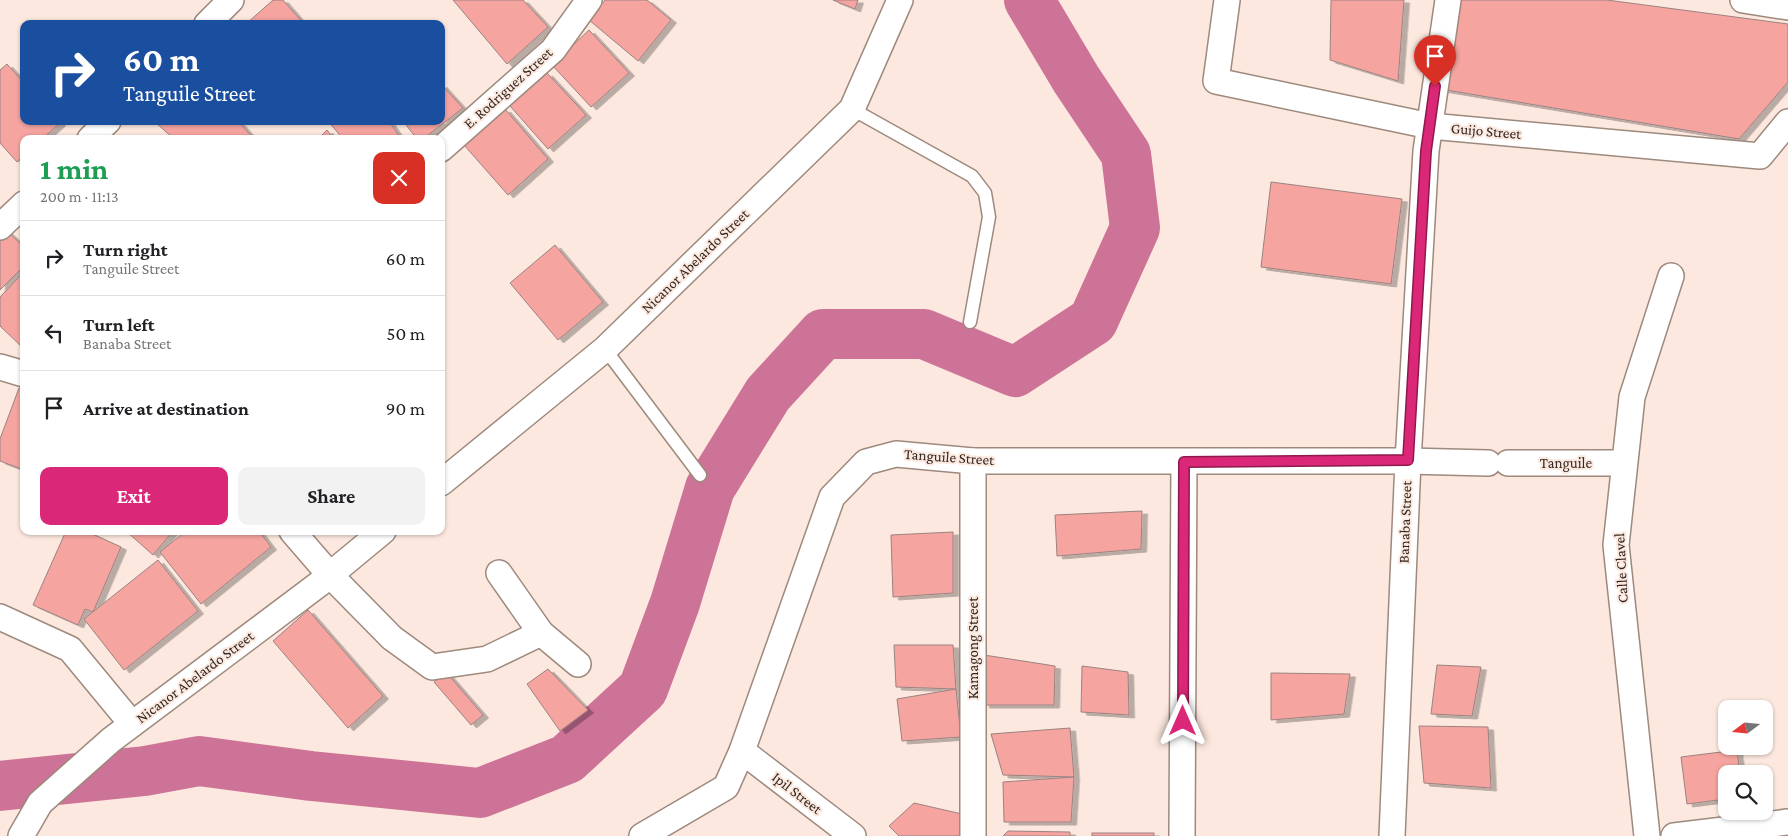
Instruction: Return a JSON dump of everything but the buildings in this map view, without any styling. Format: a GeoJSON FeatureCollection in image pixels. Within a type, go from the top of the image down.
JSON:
{"type":"FeatureCollection","features":[{"type":"Feature","properties":{"kind":"street"},"geometry":{"type":"LineString","coordinates":[[211,20],[231,0]]}},
{"type":"Feature","properties":{"kind":"street","name":"E. Rodriguez Street"},"geometry":{"type":"LineString","coordinates":[[445,145],[553,50],[589,0]]}},
{"type":"Feature","properties":{"kind":"street","name":"Nicanor Abelardo Street"},"geometry":{"type":"LineString","coordinates":[[445,480],[605,349],[852,109],[900,0]]}},
{"type":"Feature","properties":{"kind":"street","name":"Guijo Street"},"geometry":{"type":"LineString","coordinates":[[1228,0],[1216,81],[1430,126],[1760,156],[1788,122]]}},
{"type":"Feature","properties":{"kind":"street","name":"Banaba Street"},"geometry":{"type":"LineString","coordinates":[[1392,836],[1408,460],[1426,151],[1448,0]]}},
{"type":"Feature","properties":{"kind":"street"},"geometry":{"type":"LineString","coordinates":[[1743,0],[1788,7]]}},
{"type":"Feature","properties":{"kind":"street"},"geometry":{"type":"LineString","coordinates":[[94,135],[104,125]]}},
{"type":"Feature","properties":{"kind":"street"},"geometry":{"type":"LineString","coordinates":[[0,227],[20,208]]}},
{"type":"Feature","properties":{"kind":"street","name":"Calle Clavel"},"geometry":{"type":"LineString","coordinates":[[1647,836],[1616,544],[1632,397],[1671,276]]}},
{"type":"Feature","properties":{"kind":"street"},"geometry":{"type":"LineString","coordinates":[[0,367],[20,373]]}},
{"type":"Feature","properties":{"kind":"street","name":"Tanguile Street"},"geometry":{"type":"LineString","coordinates":[[642,836],[726,787],[742,750],[832,497],[866,462],[896,454],[973,461],[1408,460],[1498,463]]}},
{"type":"Feature","properties":{"kind":"street","name":"Kamagong Street"},"geometry":{"type":"LineString","coordinates":[[973,461],[973,836]]}},
{"type":"Feature","properties":{"kind":"street"},"geometry":{"type":"LineString","coordinates":[[1182,836],[1184,462]]}},
{"type":"Feature","properties":{"kind":"street","name":"Tanguile"},"geometry":{"type":"LineString","coordinates":[[1498,463],[1624,463]]}},
{"type":"Feature","properties":{"kind":"street"},"geometry":{"type":"LineString","coordinates":[[295,535],[330,575],[392,638],[432,667],[487,659],[541,633]]}},
{"type":"Feature","properties":{"kind":"street","name":"Nicanor Abelardo Street"},"geometry":{"type":"LineString","coordinates":[[21,836],[40,803],[77,769],[132,724],[330,575],[378,535]]}},
{"type":"Feature","properties":{"kind":"street"},"geometry":{"type":"LineString","coordinates":[[499,573],[541,633],[578,664]]}},
{"type":"Feature","properties":{"kind":"street"},"geometry":{"type":"LineString","coordinates":[[0,617],[70,649],[132,724]]}},
{"type":"Feature","properties":{"kind":"street","name":"Ipil Street"},"geometry":{"type":"LineString","coordinates":[[742,750],[853,836]]}},
{"type":"Feature","properties":{"kind":"street"},"geometry":{"type":"LineString","coordinates":[[1674,836],[1788,822]]}},
{"type":"Feature","properties":{"kind":"lane"},"geometry":{"type":"LineString","coordinates":[[852,109],[972,176],[985,193],[989,217],[970,322]]}},
{"type":"Feature","properties":{"kind":"lane"},"geometry":{"type":"LineString","coordinates":[[605,349],[700,474]]}},
{"type":"Feature","properties":{"kind":"waterway"},"geometry":{"type":"LineString","coordinates":[[0,786],[145,771],[199,761],[311,776],[480,793],[567,759],[643,689],[675,603],[710,488],[768,394],[823,334],[924,334],[1015,372],[1093,321],[1135,228],[1126,154],[1076,79],[1029,0]]}},
{"type":"Feature","properties":{"kind":"route"},"geometry":{"type":"LineString","coordinates":[[1183,721],[1184,462],[1408,460],[1426,151],[1435,86]]}}]}
